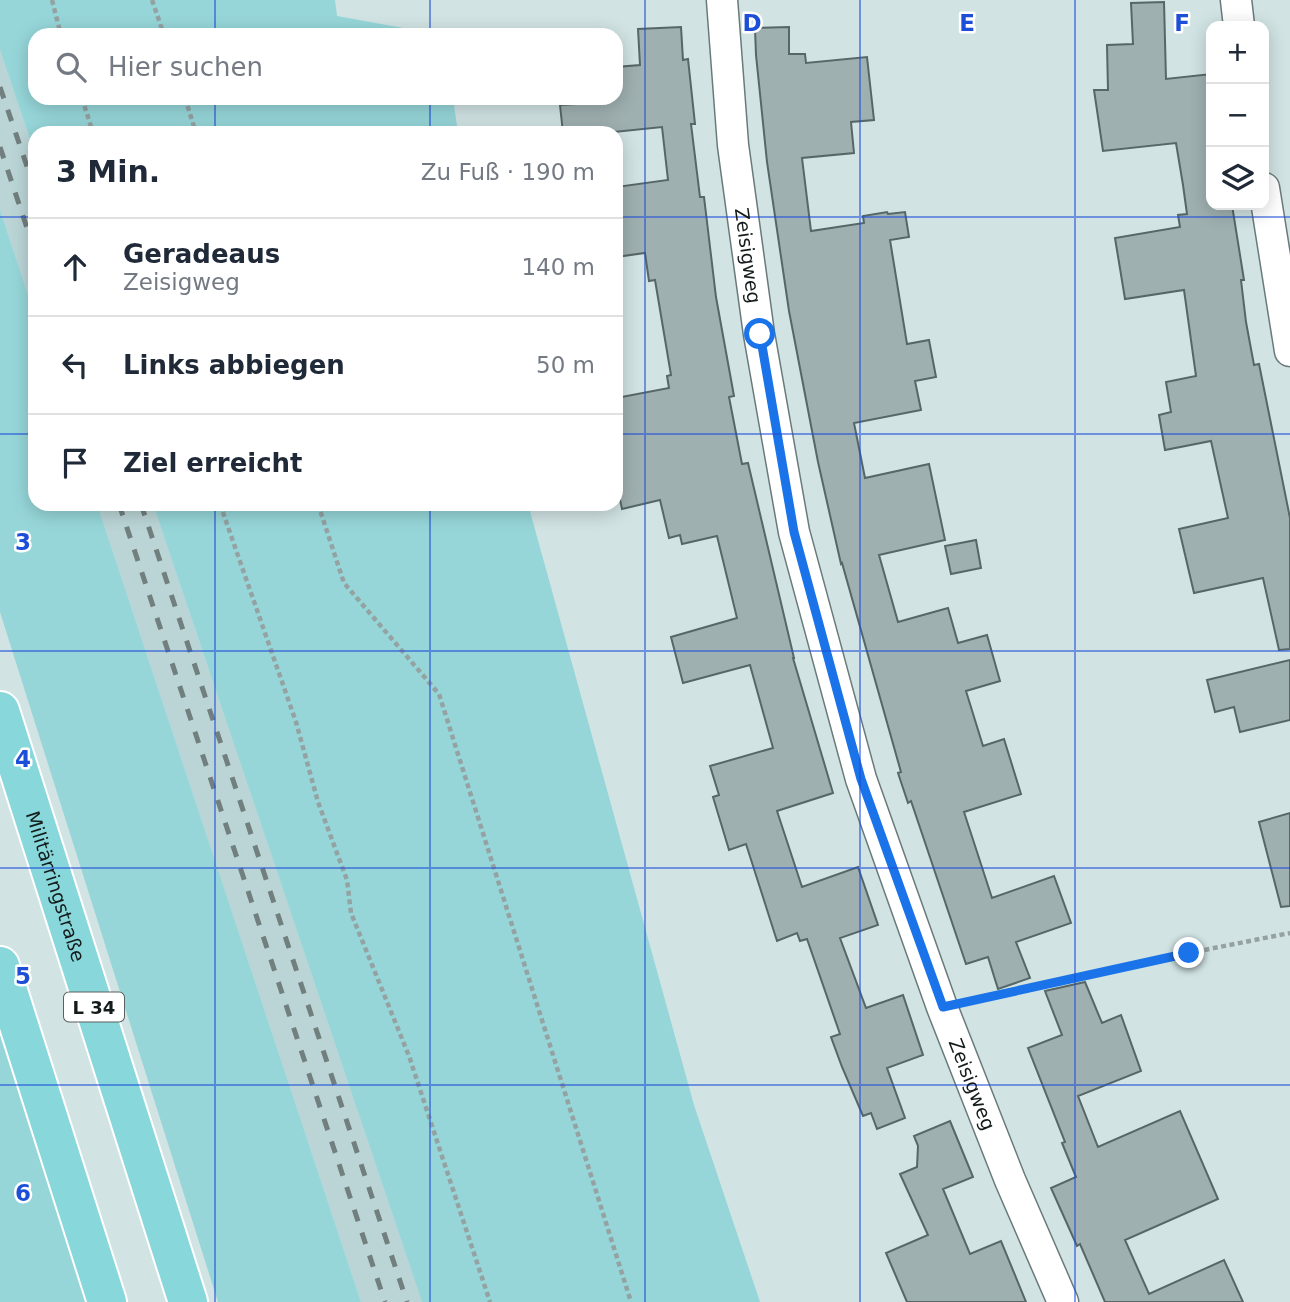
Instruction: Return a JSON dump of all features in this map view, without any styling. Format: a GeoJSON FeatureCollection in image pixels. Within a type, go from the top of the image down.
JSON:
{"type":"FeatureCollection","features":[{"type":"Feature","properties":{"kind":"highway","name":"Militärringstraße"},"geometry":{"type":"LineString","coordinates":[[0,711],[188,1302]]}},
{"type":"Feature","properties":{"kind":"highway"},"geometry":{"type":"LineString","coordinates":[[0,966],[107,1302]]}},
{"type":"Feature","properties":{"kind":"street","name":"Zeisigweg"},"geometry":{"type":"LineString","coordinates":[[722,0],[733,145],[760,334],[794,532],[861,779],[943,1007],[1010,1180],[1063,1302]]}},
{"type":"Feature","properties":{"kind":"street"},"geometry":{"type":"LineString","coordinates":[[1236,0],[1238,21]]}},
{"type":"Feature","properties":{"kind":"street"},"geometry":{"type":"LineString","coordinates":[[1268,210],[1290,351]]}},
{"type":"Feature","properties":{"kind":"path"},"geometry":{"type":"LineString","coordinates":[[52,0],[59,28]]}},
{"type":"Feature","properties":{"kind":"path"},"geometry":{"type":"LineString","coordinates":[[152,0],[162,28]]}},
{"type":"Feature","properties":{"kind":"path"},"geometry":{"type":"LineString","coordinates":[[84,105],[91,126]]}},
{"type":"Feature","properties":{"kind":"path"},"geometry":{"type":"LineString","coordinates":[[187,105],[194,126]]}},
{"type":"Feature","properties":{"kind":"path"},"geometry":{"type":"LineString","coordinates":[[222,511],[296,722],[318,803],[347,880],[351,913],[409,1056],[490,1302]]}},
{"type":"Feature","properties":{"kind":"path"},"geometry":{"type":"LineString","coordinates":[[320,511],[344,583],[439,694],[631,1302]]}},
{"type":"Feature","properties":{"kind":"path"},"geometry":{"type":"LineString","coordinates":[[943,1007],[1290,933]]}},
{"type":"Feature","properties":{"kind":"shaded area"},"geometry":{"type":"Polygon","coordinates":[[[0,0],[335,0],[337,16],[403,28],[28,28],[28,105],[454,105],[457,126],[28,126],[28,133],[0,50],[0,0]]]}},
{"type":"Feature","properties":{"kind":"shaded area"},"geometry":{"type":"Polygon","coordinates":[[[0,50],[28,133],[28,295],[0,210],[0,50]]]}},
{"type":"Feature","properties":{"kind":"shaded area"},"geometry":{"type":"Polygon","coordinates":[[[0,210],[28,295],[28,511],[99,511],[361,1302],[218,1302],[0,612],[0,210]]]}},
{"type":"Feature","properties":{"kind":"shaded area"},"geometry":{"type":"Polygon","coordinates":[[[99,511],[155,511],[422,1302],[361,1302],[99,511]]]}},
{"type":"Feature","properties":{"kind":"shaded area"},"geometry":{"type":"Polygon","coordinates":[[[155,511],[530,511],[694,1105],[760,1302],[422,1302],[155,511]]]}},
{"type":"Feature","properties":{"kind":"shaded area"},"geometry":{"type":"Polygon","coordinates":[[[0,1005],[96,1302],[0,1302],[0,1005]]]}},
{"type":"Feature","properties":{"kind":"building"},"geometry":{"type":"Polygon","coordinates":[[[1164,2],[1166,79],[1206,75],[1206,210],[1233,210],[1244,280],[1241,280],[1246,322],[1254,365],[1259,364],[1290,518],[1290,649],[1279,650],[1263,578],[1194,593],[1179,529],[1228,518],[1211,441],[1165,450],[1159,415],[1171,412],[1166,382],[1196,376],[1184,290],[1125,299],[1115,238],[1180,227],[1178,215],[1187,214],[1176,143],[1103,151],[1094,90],[1108,90],[1107,45],[1133,44],[1131,3],[1164,2]]]}},
{"type":"Feature","properties":{"kind":"building"},"geometry":{"type":"Polygon","coordinates":[[[681,27],[683,60],[688,59],[695,124],[691,124],[700,197],[704,197],[716,297],[734,396],[729,397],[742,464],[748,463],[793,658],[833,793],[777,811],[802,887],[858,867],[878,925],[840,938],[866,1008],[903,995],[923,1055],[887,1068],[905,1118],[877,1129],[871,1113],[863,1116],[842,1067],[831,1037],[840,1034],[807,939],[800,941],[797,933],[777,941],[746,844],[729,850],[713,797],[719,795],[710,766],[773,748],[750,665],[683,683],[671,637],[737,618],[717,536],[682,544],[680,535],[669,538],[660,500],[623,509],[623,397],[669,388],[667,376],[671,375],[655,280],[649,281],[645,253],[623,256],[623,186],[668,180],[662,127],[623,131],[623,126],[562,126],[560,105],[623,105],[623,66],[640,65],[638,29],[681,27]]]}},
{"type":"Feature","properties":{"kind":"building"},"geometry":{"type":"Polygon","coordinates":[[[789,27],[789,54],[805,54],[806,63],[867,57],[874,120],[851,122],[854,153],[802,158],[811,231],[864,223],[863,216],[905,212],[909,237],[890,240],[907,344],[929,340],[936,377],[915,381],[921,410],[854,423],[865,478],[929,464],[945,540],[879,555],[898,622],[948,608],[958,643],[987,635],[1000,681],[966,691],[983,746],[1004,739],[1021,794],[964,812],[992,898],[1054,876],[1071,923],[1016,942],[1030,978],[998,989],[988,957],[966,964],[911,801],[908,803],[841,564],[818,462],[789,311],[767,162],[756,55],[755,28],[789,27]]]}},
{"type":"Feature","properties":{"kind":"building"},"geometry":{"type":"Polygon","coordinates":[[[976,540],[981,568],[951,574],[945,546],[976,540]]]}},
{"type":"Feature","properties":{"kind":"building"},"geometry":{"type":"Polygon","coordinates":[[[1290,660],[1290,720],[1240,732],[1234,707],[1215,712],[1207,680],[1290,660]]]}},
{"type":"Feature","properties":{"kind":"building"},"geometry":{"type":"Polygon","coordinates":[[[1290,813],[1290,906],[1281,907],[1259,822],[1290,813]]]}},
{"type":"Feature","properties":{"kind":"building"},"geometry":{"type":"Polygon","coordinates":[[[1085,982],[1102,1023],[1121,1015],[1141,1071],[1078,1096],[1098,1147],[1180,1111],[1218,1199],[1125,1240],[1149,1294],[1224,1260],[1243,1302],[1105,1302],[1080,1244],[1077,1246],[1051,1188],[1076,1177],[1028,1048],[1062,1035],[1045,991],[1085,982]]]}},
{"type":"Feature","properties":{"kind":"building"},"geometry":{"type":"Polygon","coordinates":[[[950,1121],[973,1177],[943,1189],[970,1254],[1001,1241],[1026,1302],[907,1302],[886,1253],[928,1235],[900,1174],[917,1167],[918,1146],[914,1136],[950,1121]]]}},
{"type":"Feature","properties":{"kind":"railway"},"geometry":{"type":"LineString","coordinates":[[0,87],[28,169]]}},
{"type":"Feature","properties":{"kind":"railway"},"geometry":{"type":"LineString","coordinates":[[0,147],[28,231]]}},
{"type":"Feature","properties":{"kind":"railway"},"geometry":{"type":"LineString","coordinates":[[121,511],[385,1302]]}},
{"type":"Feature","properties":{"kind":"railway"},"geometry":{"type":"LineString","coordinates":[[143,511],[407,1302]]}},
{"type":"Feature","properties":{"kind":"route"},"geometry":{"type":"LineString","coordinates":[[760,334],[794,532],[861,779],[943,1007],[1189,953]]}}]}
